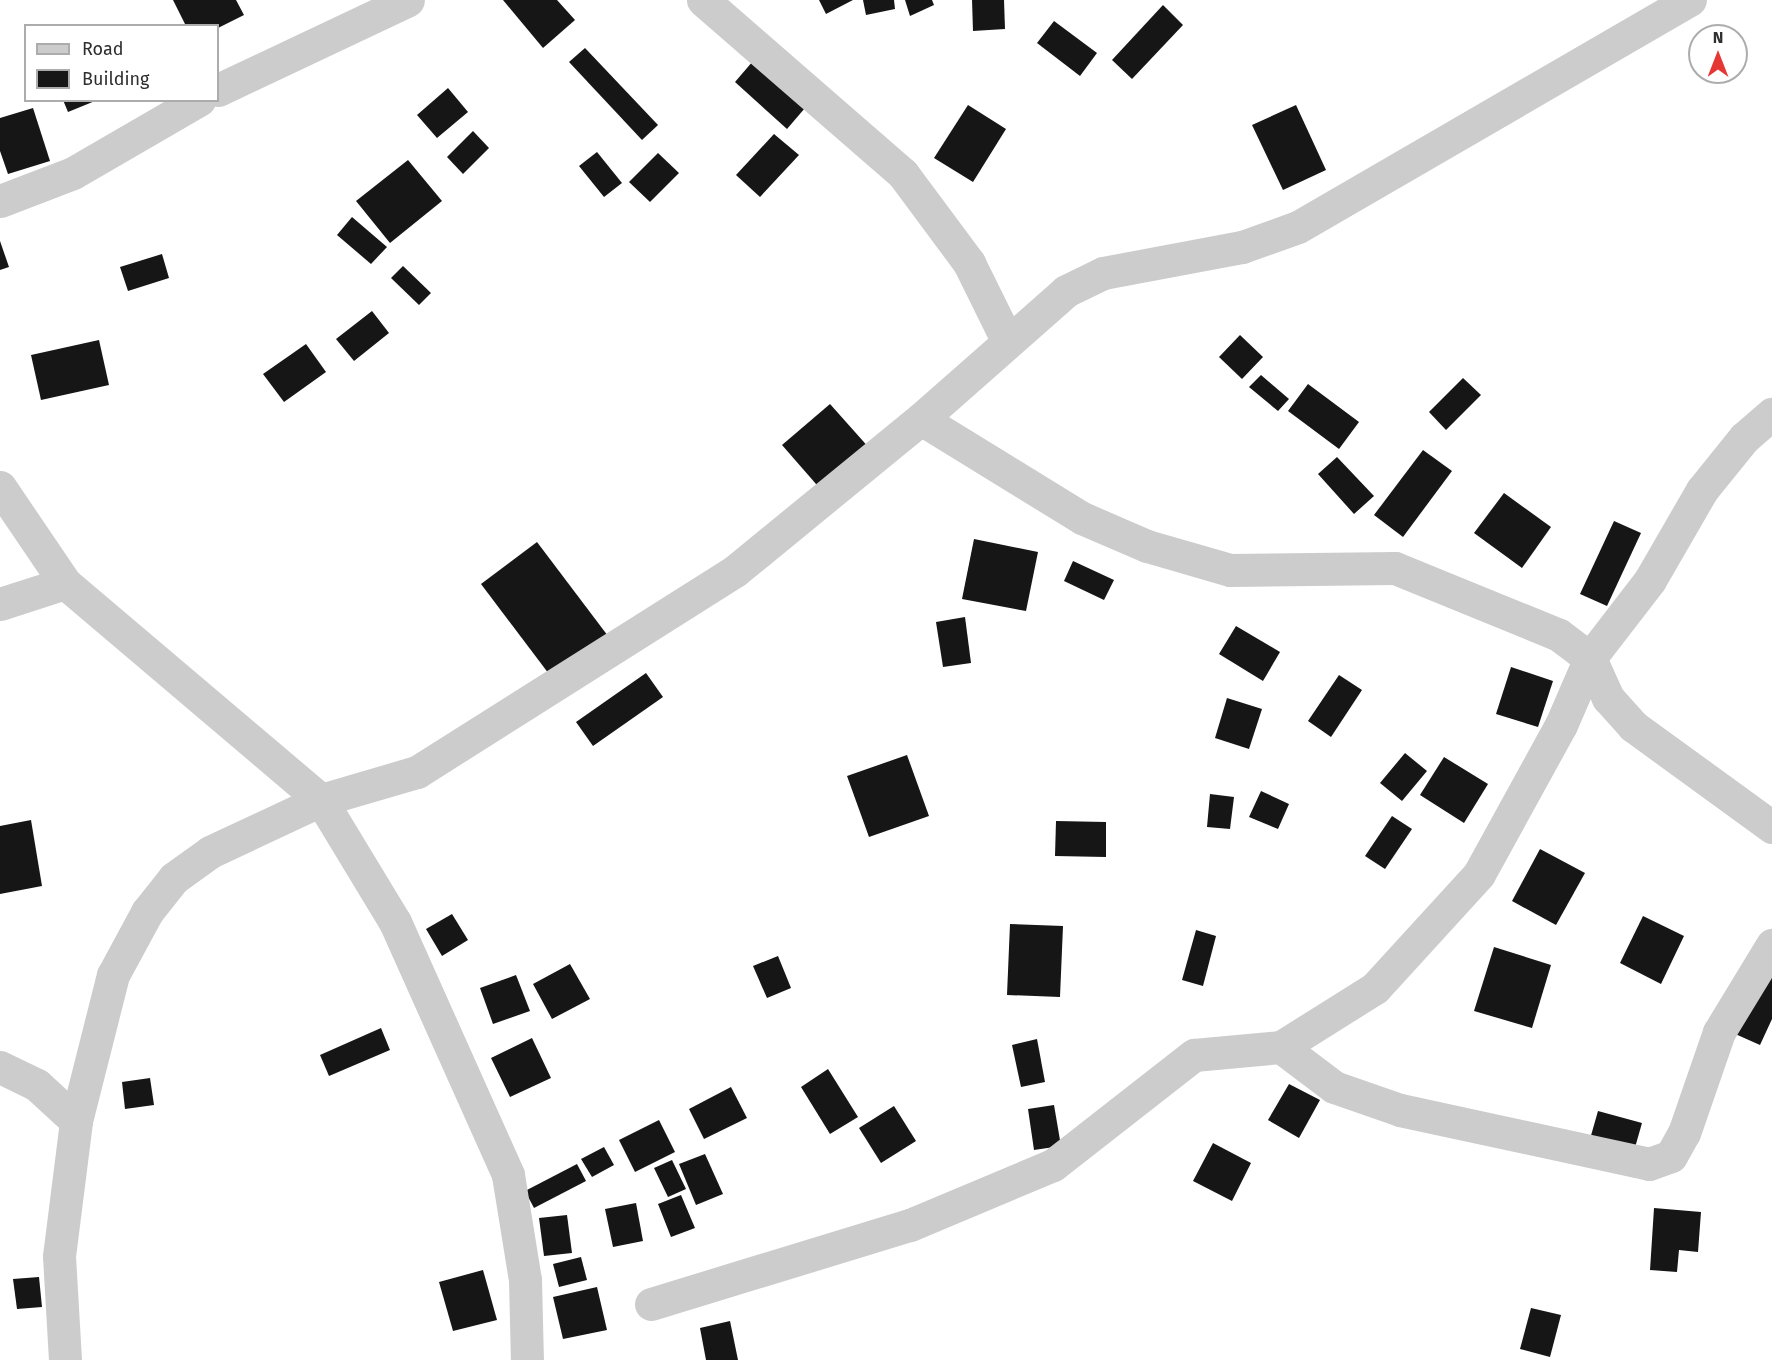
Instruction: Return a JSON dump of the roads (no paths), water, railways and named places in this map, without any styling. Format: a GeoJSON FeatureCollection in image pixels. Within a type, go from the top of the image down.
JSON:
{"type":"FeatureCollection","features":[{"type":"Feature","properties":{"kind":"street"},"geometry":{"type":"LineString","coordinates":[[219,90],[408,0]]}},
{"type":"Feature","properties":{"kind":"street"},"geometry":{"type":"LineString","coordinates":[[703,0],[903,174],[969,264],[1008,340]]}},
{"type":"Feature","properties":{"kind":"street"},"geometry":{"type":"LineString","coordinates":[[65,1360],[59,1256],[76,1121],[113,975],[154,904],[174,878],[210,852],[321,800],[417,772],[491,728],[735,571],[921,419],[1066,291],[1103,273],[1242,247],[1298,227],[1690,0]]}},
{"type":"Feature","properties":{"kind":"street"},"geometry":{"type":"LineString","coordinates":[[0,201],[73,173],[197,102]]}},
{"type":"Feature","properties":{"kind":"street"},"geometry":{"type":"LineString","coordinates":[[651,1304],[910,1225],[1053,1165],[1194,1055],[1281,1047],[1375,988],[1479,874],[1561,725],[1590,658],[1650,580],[1702,490],[1744,438],[1772,414]]}},
{"type":"Feature","properties":{"kind":"street"},"geometry":{"type":"LineString","coordinates":[[921,419],[1082,518],[1147,546],[1230,570],[1395,568],[1559,635],[1590,658],[1608,698],[1633,726],[1772,827]]}},
{"type":"Feature","properties":{"kind":"street"},"geometry":{"type":"LineString","coordinates":[[0,487],[66,583],[321,800],[395,922],[508,1175],[525,1280],[527,1360]]}},
{"type":"Feature","properties":{"kind":"street"},"geometry":{"type":"LineString","coordinates":[[0,604],[66,583]]}},
{"type":"Feature","properties":{"kind":"street"},"geometry":{"type":"LineString","coordinates":[[1281,1047],[1334,1087],[1400,1110],[1649,1164],[1671,1156],[1684,1133],[1719,1032],[1772,945]]}},
{"type":"Feature","properties":{"kind":"street"},"geometry":{"type":"LineString","coordinates":[[0,1066],[37,1085],[76,1121]]}}]}
